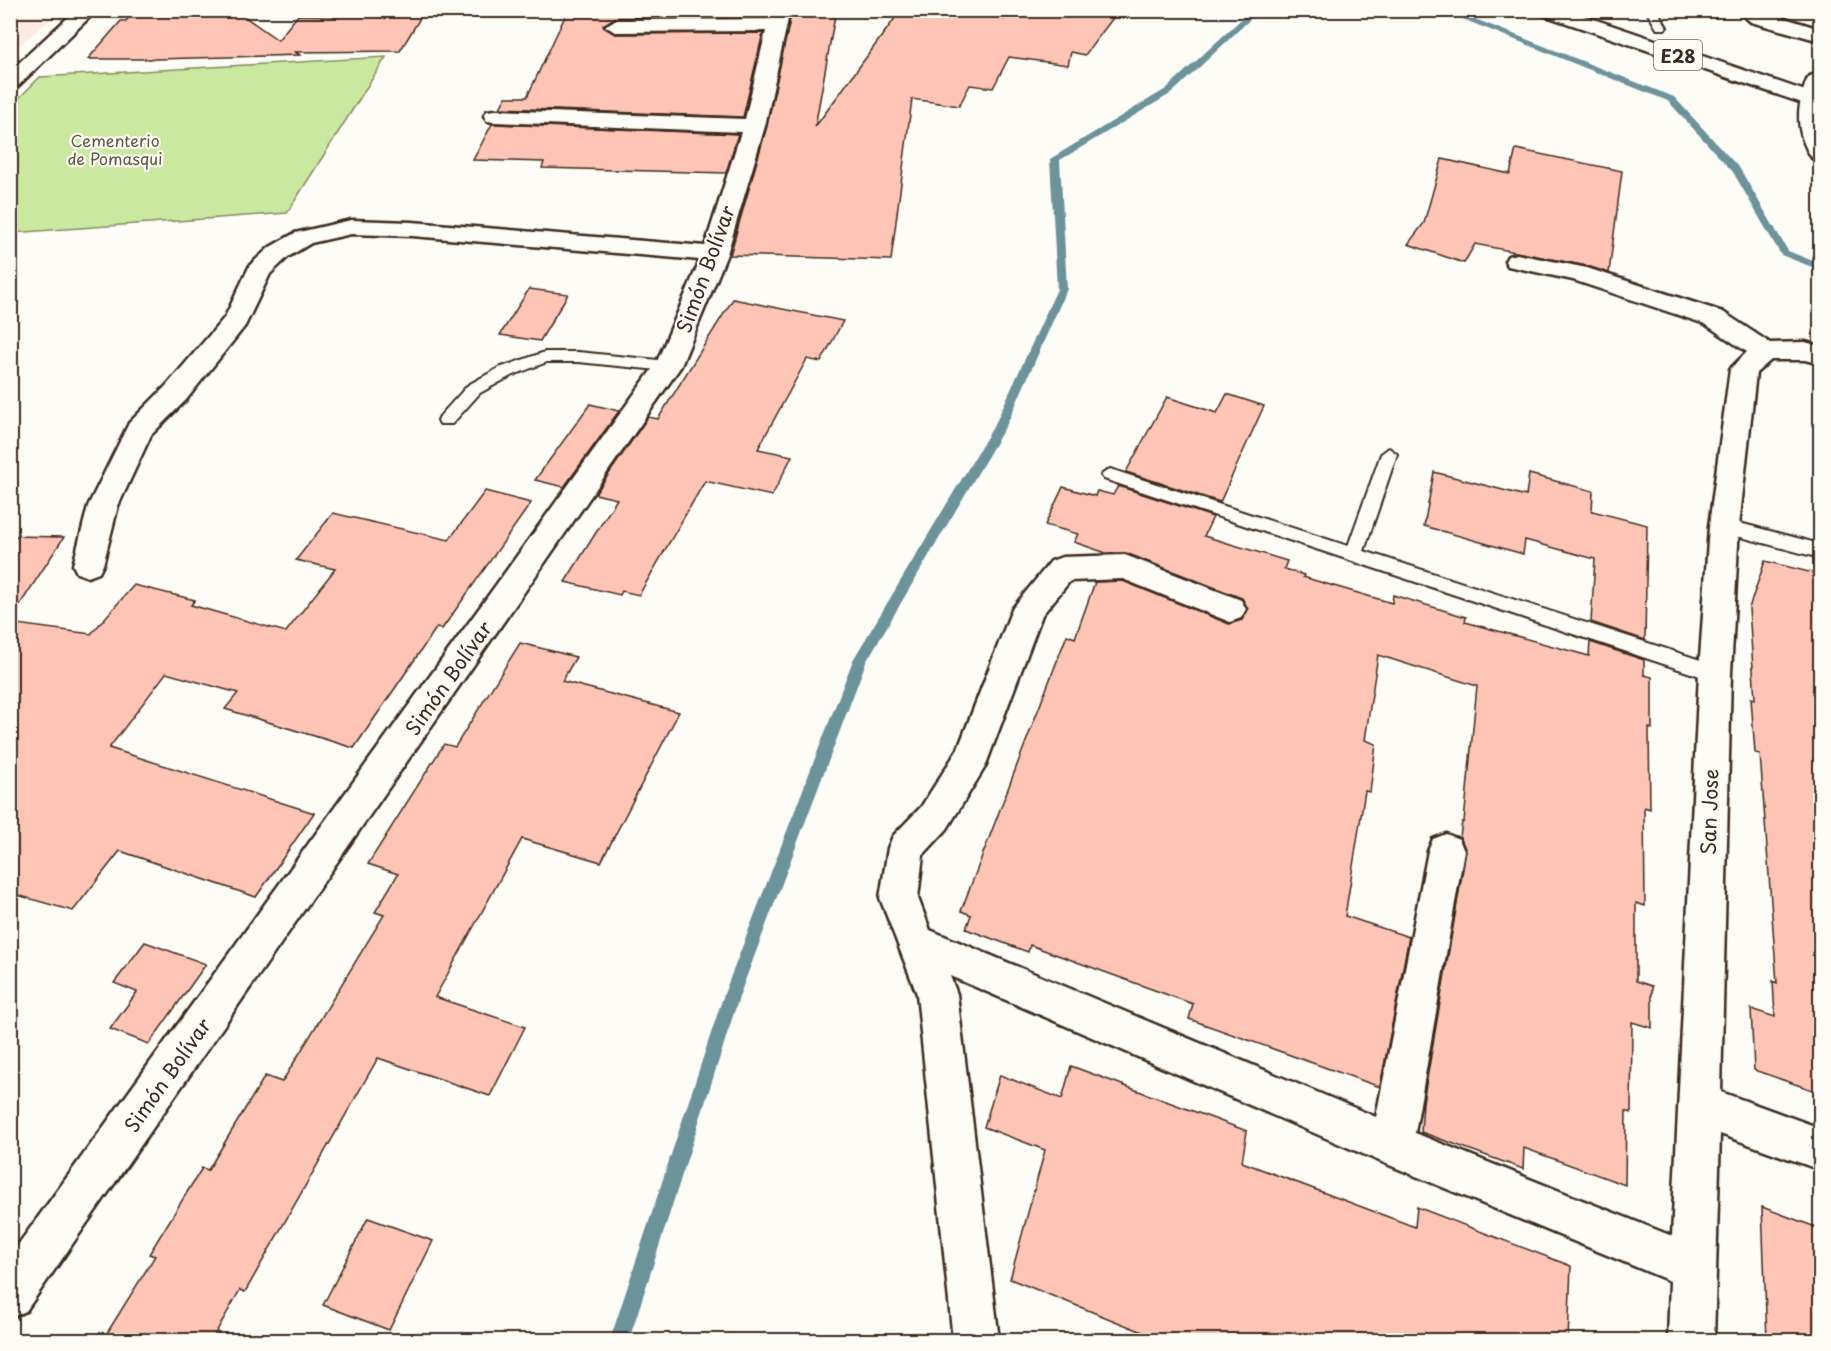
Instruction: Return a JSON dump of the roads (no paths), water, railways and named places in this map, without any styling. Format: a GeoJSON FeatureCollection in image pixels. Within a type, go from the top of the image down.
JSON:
{"type":"FeatureCollection","features":[{"type":"Feature","properties":{"kind":"street"},"geometry":{"type":"LineString","coordinates":[[10,83],[88,10]]}},
{"type":"Feature","properties":{"kind":"street","name":"E28"},"geometry":{"type":"LineString","coordinates":[[1547,10],[1659,48],[1817,91]]}},
{"type":"Feature","properties":{"kind":"street"},"geometry":{"type":"LineString","coordinates":[[1745,10],[1758,18],[1821,35]]}},
{"type":"Feature","properties":{"kind":"street"},"geometry":{"type":"LineString","coordinates":[[615,26],[775,25],[780,16]]}},
{"type":"Feature","properties":{"kind":"street","name":"Simón Bolívar"},"geometry":{"type":"LineString","coordinates":[[10,1295],[669,366],[715,254],[754,126],[780,16]]}},
{"type":"Feature","properties":{"kind":"street","name":"E28"},"geometry":{"type":"LineString","coordinates":[[1631,17],[1662,23]]}},
{"type":"Feature","properties":{"kind":"street"},"geometry":{"type":"LineString","coordinates":[[1659,48],[1662,23]]}},
{"type":"Feature","properties":{"kind":"street"},"geometry":{"type":"LineString","coordinates":[[1796,73],[1817,91],[1807,119],[1811,139],[1821,153]]}},
{"type":"Feature","properties":{"kind":"street"},"geometry":{"type":"LineString","coordinates":[[495,116],[754,126]]}},
{"type":"Feature","properties":{"kind":"street"},"geometry":{"type":"LineString","coordinates":[[88,565],[103,506],[139,430],[176,393],[236,320],[259,270],[279,252],[303,238],[351,227],[412,229],[715,254]]}},
{"type":"Feature","properties":{"kind":"street"},"geometry":{"type":"LineString","coordinates":[[1517,261],[1578,273],[1714,318],[1765,352],[1805,351],[1821,355]]}},
{"type":"Feature","properties":{"kind":"street","name":"San Jose"},"geometry":{"type":"LineString","coordinates":[[1691,1341],[1715,674],[1724,526],[1743,369],[1765,352]]}},
{"type":"Feature","properties":{"kind":"street"},"geometry":{"type":"LineString","coordinates":[[976,1341],[937,994],[899,898],[906,848],[934,818],[973,756],[1028,609],[1062,569],[1125,567],[1230,609]]}},
{"type":"Feature","properties":{"kind":"street"},"geometry":{"type":"LineString","coordinates":[[1392,1145],[1446,850]]}},
{"type":"Feature","properties":{"kind":"street"},"geometry":{"type":"LineString","coordinates":[[916,943],[1392,1145],[1692,1267]]}},
{"type":"Feature","properties":{"kind":"street"},"geometry":{"type":"LineString","coordinates":[[1698,1105],[1821,1149]]}},
{"type":"Feature","properties":{"kind":"lane"},"geometry":{"type":"LineString","coordinates":[[446,420],[474,389],[513,369],[545,357],[578,357],[669,366]]}},
{"type":"Feature","properties":{"kind":"lane"},"geometry":{"type":"LineString","coordinates":[[1354,555],[1389,454]]}},
{"type":"Feature","properties":{"kind":"lane"},"geometry":{"type":"LineString","coordinates":[[1110,475],[1715,674]]}},
{"type":"Feature","properties":{"kind":"lane"},"geometry":{"type":"LineString","coordinates":[[1724,526],[1821,552]]}},
{"type":"Feature","properties":{"kind":"waterway"},"geometry":{"type":"LineString","coordinates":[[619,1340],[732,994],[860,660],[1002,422],[1062,289],[1055,159],[1169,91],[1256,10]]}},
{"type":"Feature","properties":{"kind":"waterway"},"geometry":{"type":"LineString","coordinates":[[1444,10],[1671,99],[1737,171],[1784,253],[1820,267]]}},
{"type":"Feature","properties":{"kind":"park label","name":"Cementerio de Pomasqui"},"geometry":{"type":"Point","coordinates":[115,149]}}]}
